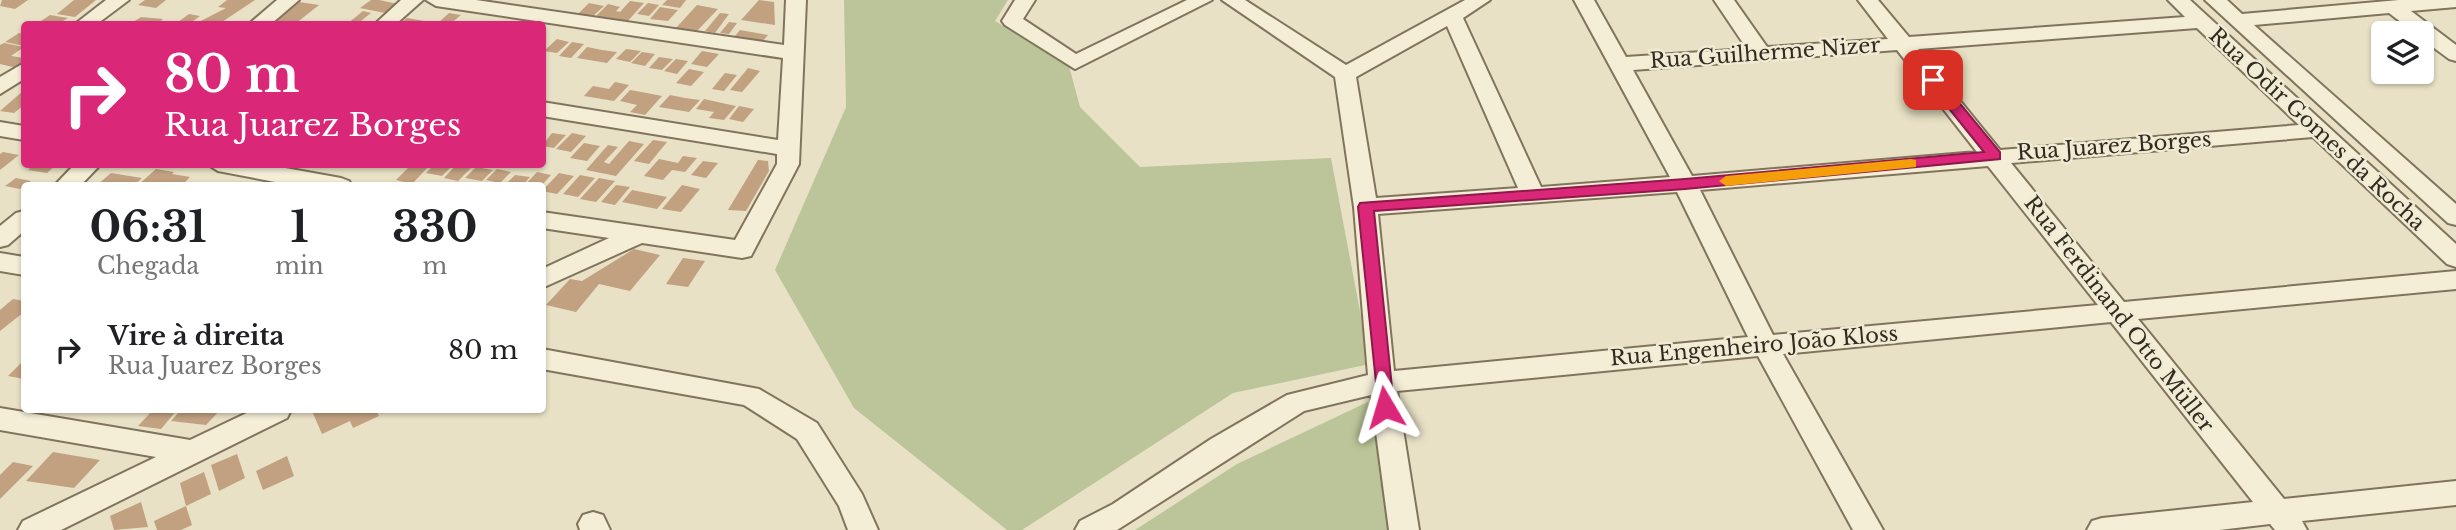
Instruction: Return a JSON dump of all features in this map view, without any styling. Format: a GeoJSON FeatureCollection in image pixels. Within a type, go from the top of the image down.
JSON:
{"type":"FeatureCollection","features":[{"type":"Feature","properties":{"kind":"street"},"geometry":{"type":"LineString","coordinates":[[90,21],[119,0]]}},
{"type":"Feature","properties":{"kind":"street"},"geometry":{"type":"LineString","coordinates":[[264,21],[289,0]]}},
{"type":"Feature","properties":{"kind":"street"},"geometry":{"type":"LineString","coordinates":[[388,21],[413,0]]}},
{"type":"Feature","properties":{"kind":"street"},"geometry":{"type":"LineString","coordinates":[[436,0],[793,53]]}},
{"type":"Feature","properties":{"kind":"street"},"geometry":{"type":"LineString","coordinates":[[546,221],[742,250],[788,164],[796,0]]}},
{"type":"Feature","properties":{"kind":"street"},"geometry":{"type":"LineString","coordinates":[[1025,0],[1012,21],[1075,63],[1202,0]]}},
{"type":"Feature","properties":{"kind":"street"},"geometry":{"type":"LineString","coordinates":[[1232,0],[1345,74],[1366,207],[1382,382],[1404,530]]}},
{"type":"Feature","properties":{"kind":"street"},"geometry":{"type":"LineString","coordinates":[[1345,74],[1480,0]]}},
{"type":"Feature","properties":{"kind":"street"},"geometry":{"type":"LineString","coordinates":[[1584,0],[1622,64],[1685,184],[1764,344],[1868,530]]}},
{"type":"Feature","properties":{"kind":"street"},"geometry":{"type":"LineString","coordinates":[[1724,0],[1761,54]]}},
{"type":"Feature","properties":{"kind":"street","name":"Rua Ferdinand Otto Müller"},"geometry":{"type":"LineString","coordinates":[[1868,0],[1995,156],[2115,312],[2285,521]]}},
{"type":"Feature","properties":{"kind":"street","name":"Rua Odir Gomes da Rocha"},"geometry":{"type":"LineString","coordinates":[[2178,0],[2456,258]]}},
{"type":"Feature","properties":{"kind":"street","name":"Rua Odir Gomes da Rocha"},"geometry":{"type":"LineString","coordinates":[[2215,0],[2456,217]]}},
{"type":"Feature","properties":{"kind":"street"},"geometry":{"type":"LineString","coordinates":[[2237,20],[2456,1]]}},
{"type":"Feature","properties":{"kind":"street"},"geometry":{"type":"LineString","coordinates":[[2394,7],[2456,55]]}},
{"type":"Feature","properties":{"kind":"street"},"geometry":{"type":"LineString","coordinates":[[1452,16],[1533,195]]}},
{"type":"Feature","properties":{"kind":"street","name":"Rua Guilherme Nizer"},"geometry":{"type":"LineString","coordinates":[[1622,64],[2202,22]]}},
{"type":"Feature","properties":{"kind":"street"},"geometry":{"type":"LineString","coordinates":[[0,86],[21,71]]}},
{"type":"Feature","properties":{"kind":"street"},"geometry":{"type":"LineString","coordinates":[[546,110],[789,149]]}},
{"type":"Feature","properties":{"kind":"street"},"geometry":{"type":"LineString","coordinates":[[0,129],[21,132]]}},
{"type":"Feature","properties":{"kind":"street","name":"Rua Juarez Borges"},"geometry":{"type":"LineString","coordinates":[[1366,207],[1685,184],[2318,130]]}},
{"type":"Feature","properties":{"kind":"street"},"geometry":{"type":"LineString","coordinates":[[70,182],[85,168]]}},
{"type":"Feature","properties":{"kind":"street"},"geometry":{"type":"LineString","coordinates":[[239,168],[318,182]]}},
{"type":"Feature","properties":{"kind":"street"},"geometry":{"type":"LineString","coordinates":[[0,239],[21,222]]}},
{"type":"Feature","properties":{"kind":"street"},"geometry":{"type":"LineString","coordinates":[[546,277],[636,236]]}},
{"type":"Feature","properties":{"kind":"street"},"geometry":{"type":"LineString","coordinates":[[0,262],[21,266]]}},
{"type":"Feature","properties":{"kind":"street","name":"Rua Engenheiro João Kloss"},"geometry":{"type":"LineString","coordinates":[[1090,530],[1123,513],[1222,447],[1297,402],[1382,382],[2456,280]]}},
{"type":"Feature","properties":{"kind":"street"},"geometry":{"type":"LineString","coordinates":[[546,360],[750,396],[807,431],[852,502],[863,530]]}},
{"type":"Feature","properties":{"kind":"street"},"geometry":{"type":"LineString","coordinates":[[33,530],[271,413]]}},
{"type":"Feature","properties":{"kind":"street"},"geometry":{"type":"LineString","coordinates":[[0,419],[193,452]]}},
{"type":"Feature","properties":{"kind":"street"},"geometry":{"type":"LineString","coordinates":[[2102,530],[2285,521],[2456,493]]}},
{"type":"Feature","properties":{"kind":"green space"},"geometry":{"type":"Polygon","coordinates":[[[844,0],[1008,0],[995,21],[1069,66],[1080,107],[1140,167],[1331,158],[1370,364],[1233,393],[1022,530],[1007,530],[854,408],[775,270],[846,107],[844,0]]]}},
{"type":"Feature","properties":{"kind":"green space"},"geometry":{"type":"Polygon","coordinates":[[[1372,400],[1388,530],[1135,530],[1237,464],[1372,400]]]}},
{"type":"Feature","properties":{"kind":"building"},"geometry":{"type":"Polygon","coordinates":[[[2,0],[28,0],[15,9],[0,6],[2,0]]]}},
{"type":"Feature","properties":{"kind":"building"},"geometry":{"type":"Polygon","coordinates":[[[74,0],[96,0],[75,17],[57,14],[74,0]]]}},
{"type":"Feature","properties":{"kind":"building"},"geometry":{"type":"Polygon","coordinates":[[[145,0],[166,0],[156,8],[138,5],[145,0]]]}},
{"type":"Feature","properties":{"kind":"building"},"geometry":{"type":"Polygon","coordinates":[[[227,0],[255,0],[224,21],[201,21],[226,8],[218,7],[227,0]]]}},
{"type":"Feature","properties":{"kind":"building"},"geometry":{"type":"Polygon","coordinates":[[[371,0],[398,4],[385,13],[360,8],[371,0]]]}},
{"type":"Feature","properties":{"kind":"building"},"geometry":{"type":"Polygon","coordinates":[[[667,0],[686,0],[680,8],[662,5],[667,0]]]}},
{"type":"Feature","properties":{"kind":"building"},"geometry":{"type":"Polygon","coordinates":[[[759,0],[774,2],[775,25],[741,20],[759,0]]]}},
{"type":"Feature","properties":{"kind":"building"},"geometry":{"type":"Polygon","coordinates":[[[630,1],[644,3],[626,23],[594,18],[608,4],[620,7],[616,11],[620,12],[630,1]]]}},
{"type":"Feature","properties":{"kind":"building"},"geometry":{"type":"Polygon","coordinates":[[[299,2],[319,5],[299,21],[275,21],[299,2]]]}},
{"type":"Feature","properties":{"kind":"building"},"geometry":{"type":"Polygon","coordinates":[[[589,3],[604,6],[591,18],[576,16],[589,3]]]}},
{"type":"Feature","properties":{"kind":"building"},"geometry":{"type":"Polygon","coordinates":[[[648,3],[659,5],[649,16],[637,14],[648,3]]]}},
{"type":"Feature","properties":{"kind":"building"},"geometry":{"type":"Polygon","coordinates":[[[697,5],[718,9],[697,31],[676,28],[697,5]]]}},
{"type":"Feature","properties":{"kind":"building"},"geometry":{"type":"Polygon","coordinates":[[[660,7],[678,10],[668,21],[650,19],[660,7]]]}},
{"type":"Feature","properties":{"kind":"building"},"geometry":{"type":"Polygon","coordinates":[[[363,11],[371,13],[361,21],[351,21],[363,11]]]}},
{"type":"Feature","properties":{"kind":"building"},"geometry":{"type":"Polygon","coordinates":[[[449,13],[461,15],[454,21],[440,21],[449,13]]]}},
{"type":"Feature","properties":{"kind":"building"},"geometry":{"type":"Polygon","coordinates":[[[720,13],[729,14],[715,33],[705,31],[720,13]]]}},
{"type":"Feature","properties":{"kind":"building"},"geometry":{"type":"Polygon","coordinates":[[[189,14],[200,16],[193,21],[179,21],[189,14]]]}},
{"type":"Feature","properties":{"kind":"building"},"geometry":{"type":"Polygon","coordinates":[[[50,15],[68,18],[63,21],[41,21],[50,15]]]}},
{"type":"Feature","properties":{"kind":"building"},"geometry":{"type":"Polygon","coordinates":[[[141,17],[163,19],[161,21],[135,21],[141,17]]]}},
{"type":"Feature","properties":{"kind":"building"},"geometry":{"type":"Polygon","coordinates":[[[407,18],[424,21],[403,21],[407,18]]]}},
{"type":"Feature","properties":{"kind":"building"},"geometry":{"type":"Polygon","coordinates":[[[729,22],[737,23],[729,34],[720,33],[729,22]]]}},
{"type":"Feature","properties":{"kind":"building"},"geometry":{"type":"Polygon","coordinates":[[[740,30],[768,35],[762,42],[734,37],[740,30]]]}},
{"type":"Feature","properties":{"kind":"building"},"geometry":{"type":"Polygon","coordinates":[[[19,33],[21,33],[21,45],[5,42],[19,33]]]}},
{"type":"Feature","properties":{"kind":"building"},"geometry":{"type":"Polygon","coordinates":[[[557,39],[569,42],[557,53],[546,49],[557,39]]]}},
{"type":"Feature","properties":{"kind":"building"},"geometry":{"type":"Polygon","coordinates":[[[572,42],[584,44],[571,58],[559,56],[572,42]]]}},
{"type":"Feature","properties":{"kind":"building"},"geometry":{"type":"Polygon","coordinates":[[[4,43],[21,46],[11,56],[21,58],[21,65],[17,68],[0,64],[0,45],[4,43]]]}},
{"type":"Feature","properties":{"kind":"building"},"geometry":{"type":"Polygon","coordinates":[[[587,47],[617,52],[607,63],[577,58],[587,47]]]}},
{"type":"Feature","properties":{"kind":"building"},"geometry":{"type":"Polygon","coordinates":[[[626,49],[641,51],[630,62],[616,59],[626,49]]]}},
{"type":"Feature","properties":{"kind":"building"},"geometry":{"type":"Polygon","coordinates":[[[702,51],[719,54],[707,67],[691,64],[702,51]]]}},
{"type":"Feature","properties":{"kind":"building"},"geometry":{"type":"Polygon","coordinates":[[[642,52],[655,54],[645,66],[631,63],[642,52]]]}},
{"type":"Feature","properties":{"kind":"building"},"geometry":{"type":"Polygon","coordinates":[[[659,57],[673,59],[662,70],[649,68],[659,57]]]}},
{"type":"Feature","properties":{"kind":"building"},"geometry":{"type":"Polygon","coordinates":[[[676,59],[688,61],[677,74],[664,71],[676,59]]]}},
{"type":"Feature","properties":{"kind":"building"},"geometry":{"type":"Polygon","coordinates":[[[748,68],[760,71],[742,92],[730,90],[748,68]]]}},
{"type":"Feature","properties":{"kind":"building"},"geometry":{"type":"Polygon","coordinates":[[[689,69],[704,72],[691,86],[676,83],[689,69]]]}},
{"type":"Feature","properties":{"kind":"building"},"geometry":{"type":"Polygon","coordinates":[[[725,73],[737,75],[724,91],[712,89],[725,73]]]}},
{"type":"Feature","properties":{"kind":"building"},"geometry":{"type":"Polygon","coordinates":[[[615,82],[629,85],[614,101],[584,96],[593,86],[609,89],[615,82]]]}},
{"type":"Feature","properties":{"kind":"building"},"geometry":{"type":"Polygon","coordinates":[[[630,90],[662,96],[645,115],[630,112],[637,105],[620,101],[630,90]]]}},
{"type":"Feature","properties":{"kind":"building"},"geometry":{"type":"Polygon","coordinates":[[[21,93],[21,107],[14,113],[0,111],[21,93]]]}},
{"type":"Feature","properties":{"kind":"building"},"geometry":{"type":"Polygon","coordinates":[[[670,95],[700,100],[689,112],[659,107],[670,95]]]}},
{"type":"Feature","properties":{"kind":"building"},"geometry":{"type":"Polygon","coordinates":[[[704,99],[736,106],[724,120],[709,118],[714,112],[696,109],[704,99]]]}},
{"type":"Feature","properties":{"kind":"building"},"geometry":{"type":"Polygon","coordinates":[[[739,106],[754,109],[743,122],[729,119],[739,106]]]}},
{"type":"Feature","properties":{"kind":"building"},"geometry":{"type":"Polygon","coordinates":[[[552,133],[566,135],[554,148],[546,147],[546,141],[552,133]]]}},
{"type":"Feature","properties":{"kind":"building"},"geometry":{"type":"Polygon","coordinates":[[[572,133],[586,136],[571,152],[556,149],[572,133]]]}},
{"type":"Feature","properties":{"kind":"building"},"geometry":{"type":"Polygon","coordinates":[[[653,140],[667,142],[649,164],[634,161],[653,140]]]}},
{"type":"Feature","properties":{"kind":"building"},"geometry":{"type":"Polygon","coordinates":[[[629,141],[644,144],[616,176],[586,170],[608,145],[618,147],[604,162],[609,164],[629,141]]]}},
{"type":"Feature","properties":{"kind":"building"},"geometry":{"type":"Polygon","coordinates":[[[584,143],[600,146],[587,161],[570,158],[584,143]]]}},
{"type":"Feature","properties":{"kind":"building"},"geometry":{"type":"Polygon","coordinates":[[[3,152],[19,155],[0,170],[0,154],[3,152]]]}},
{"type":"Feature","properties":{"kind":"building"},"geometry":{"type":"Polygon","coordinates":[[[683,156],[697,158],[685,172],[672,170],[663,180],[644,176],[659,159],[678,163],[683,156]]]}},
{"type":"Feature","properties":{"kind":"building"},"geometry":{"type":"Polygon","coordinates":[[[758,160],[768,161],[769,171],[746,211],[728,210],[758,160]]]}},
{"type":"Feature","properties":{"kind":"building"},"geometry":{"type":"Polygon","coordinates":[[[703,161],[718,163],[706,178],[691,175],[703,161]]]}},
{"type":"Feature","properties":{"kind":"building"},"geometry":{"type":"Polygon","coordinates":[[[30,168],[53,168],[47,173],[28,170],[30,168]]]}},
{"type":"Feature","properties":{"kind":"building"},"geometry":{"type":"Polygon","coordinates":[[[408,168],[427,168],[414,182],[396,180],[408,168]]]}},
{"type":"Feature","properties":{"kind":"building"},"geometry":{"type":"Polygon","coordinates":[[[431,168],[450,168],[442,176],[426,173],[431,168]]]}},
{"type":"Feature","properties":{"kind":"building"},"geometry":{"type":"Polygon","coordinates":[[[453,168],[471,168],[458,181],[444,178],[453,168]]]}},
{"type":"Feature","properties":{"kind":"building"},"geometry":{"type":"Polygon","coordinates":[[[475,168],[493,170],[482,181],[465,178],[475,168]]]}},
{"type":"Feature","properties":{"kind":"building"},"geometry":{"type":"Polygon","coordinates":[[[156,169],[190,177],[185,182],[141,182],[156,169]]]}},
{"type":"Feature","properties":{"kind":"building"},"geometry":{"type":"Polygon","coordinates":[[[497,169],[511,172],[501,182],[486,180],[497,169]]]}},
{"type":"Feature","properties":{"kind":"building"},"geometry":{"type":"Polygon","coordinates":[[[537,172],[551,175],[545,182],[528,182],[537,172]]]}},
{"type":"Feature","properties":{"kind":"building"},"geometry":{"type":"Polygon","coordinates":[[[111,173],[142,178],[138,182],[101,182],[111,173]]]}},
{"type":"Feature","properties":{"kind":"building"},"geometry":{"type":"Polygon","coordinates":[[[559,173],[574,176],[557,194],[546,192],[546,187],[559,173]]]}},
{"type":"Feature","properties":{"kind":"building"},"geometry":{"type":"Polygon","coordinates":[[[515,175],[530,177],[526,182],[508,182],[515,175]]]}},
{"type":"Feature","properties":{"kind":"building"},"geometry":{"type":"Polygon","coordinates":[[[580,175],[595,178],[578,197],[563,194],[580,175]]]}},
{"type":"Feature","properties":{"kind":"building"},"geometry":{"type":"Polygon","coordinates":[[[16,178],[31,181],[21,182],[20,189],[5,186],[16,178]]]}},
{"type":"Feature","properties":{"kind":"building"},"geometry":{"type":"Polygon","coordinates":[[[599,178],[615,181],[596,202],[580,199],[599,178]]]}},
{"type":"Feature","properties":{"kind":"building"},"geometry":{"type":"Polygon","coordinates":[[[616,185],[630,187],[615,205],[601,202],[616,185]]]}},
{"type":"Feature","properties":{"kind":"building"},"geometry":{"type":"Polygon","coordinates":[[[682,185],[700,189],[681,212],[662,209],[682,185]]]}},
{"type":"Feature","properties":{"kind":"building"},"geometry":{"type":"Polygon","coordinates":[[[632,190],[667,197],[657,209],[622,202],[632,190]]]}},
{"type":"Feature","properties":{"kind":"building"},"geometry":{"type":"Polygon","coordinates":[[[634,249],[660,255],[630,291],[599,284],[576,312],[546,305],[570,279],[582,281],[634,249]]]}},
{"type":"Feature","properties":{"kind":"building"},"geometry":{"type":"Polygon","coordinates":[[[683,258],[705,261],[688,287],[666,284],[683,258]]]}},
{"type":"Feature","properties":{"kind":"building"},"geometry":{"type":"Polygon","coordinates":[[[13,299],[21,300],[21,314],[0,331],[0,310],[13,299]]]}},
{"type":"Feature","properties":{"kind":"building"},"geometry":{"type":"Polygon","coordinates":[[[21,363],[21,378],[8,376],[21,363]]]}},
{"type":"Feature","properties":{"kind":"building"},"geometry":{"type":"Polygon","coordinates":[[[150,413],[174,413],[161,429],[138,426],[150,413]]]}},
{"type":"Feature","properties":{"kind":"building"},"geometry":{"type":"Polygon","coordinates":[[[178,413],[217,413],[206,425],[171,421],[178,413]]]}},
{"type":"Feature","properties":{"kind":"building"},"geometry":{"type":"Polygon","coordinates":[[[313,413],[378,413],[379,416],[353,428],[350,421],[322,434],[313,413]]]}},
{"type":"Feature","properties":{"kind":"building"},"geometry":{"type":"Polygon","coordinates":[[[53,452],[100,460],[74,488],[26,481],[53,452]]]}},
{"type":"Feature","properties":{"kind":"building"},"geometry":{"type":"Polygon","coordinates":[[[237,454],[245,478],[219,491],[211,465],[237,454]]]}},
{"type":"Feature","properties":{"kind":"building"},"geometry":{"type":"Polygon","coordinates":[[[287,456],[294,476],[263,490],[256,471],[287,456]]]}},
{"type":"Feature","properties":{"kind":"building"},"geometry":{"type":"Polygon","coordinates":[[[13,462],[33,466],[0,499],[0,475],[13,462]]]}},
{"type":"Feature","properties":{"kind":"building"},"geometry":{"type":"Polygon","coordinates":[[[204,472],[211,494],[186,506],[180,483],[204,472]]]}},
{"type":"Feature","properties":{"kind":"building"},"geometry":{"type":"Polygon","coordinates":[[[141,502],[148,527],[114,530],[110,516],[141,502]]]}},
{"type":"Feature","properties":{"kind":"building"},"geometry":{"type":"Polygon","coordinates":[[[186,506],[192,525],[181,530],[157,530],[154,521],[186,506]]]}},
{"type":"Feature","properties":{"kind":"slow traffic"},"geometry":{"type":"LineString","coordinates":[[1726,181],[1911,163]]}},
{"type":"Feature","properties":{"kind":"route"},"geometry":{"type":"LineString","coordinates":[[1385,407],[1366,207],[1685,184],[1995,156],[1933,80]]}}]}
